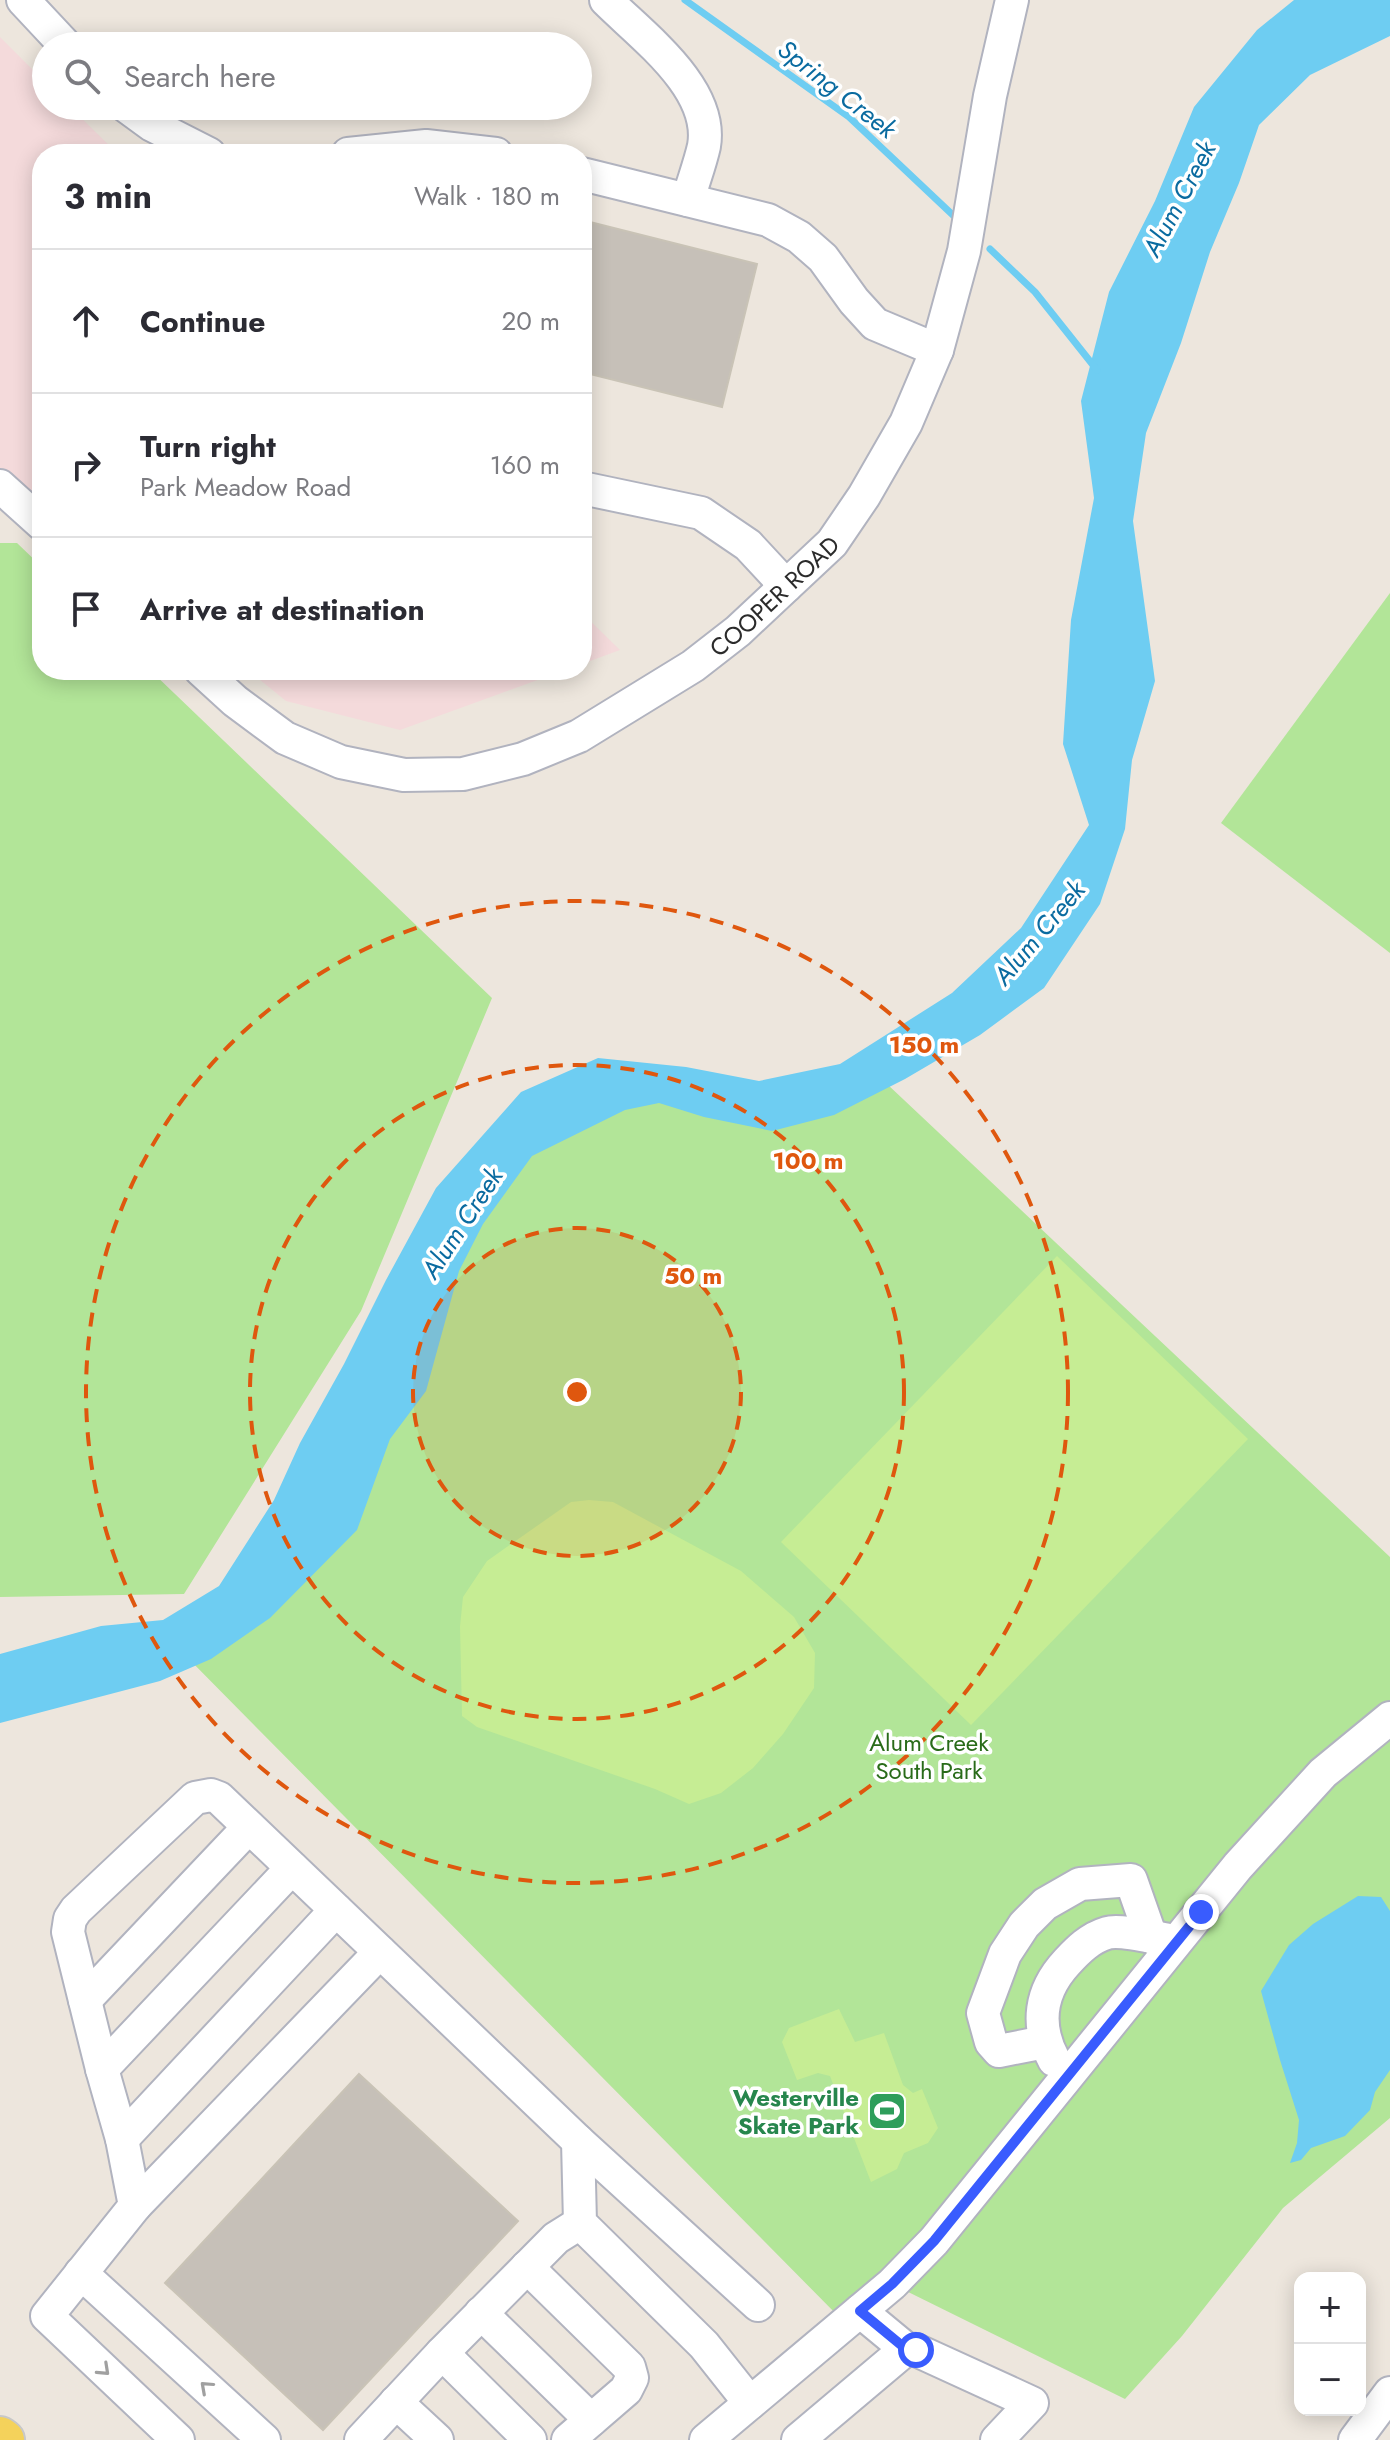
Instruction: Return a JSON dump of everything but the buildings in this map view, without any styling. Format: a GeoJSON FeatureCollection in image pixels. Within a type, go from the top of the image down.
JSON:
{"type":"FeatureCollection","features":[{"type":"Feature","properties":{"kind":"street"},"geometry":{"type":"LineString","coordinates":[[23,0],[53,32]]}},
{"type":"Feature","properties":{"kind":"street"},"geometry":{"type":"LineString","coordinates":[[606,0],[677,70],[691,89],[703,116],[704,143],[688,200]]}},
{"type":"Feature","properties":{"kind":"street","name":"COOPER ROAD"},"geometry":{"type":"LineString","coordinates":[[212,680],[285,738],[341,762],[404,775],[463,774],[523,759],[579,736],[693,666],[738,631],[832,543],[864,496],[906,423],[937,350],[964,251],[990,96],[1012,0]]}},
{"type":"Feature","properties":{"kind":"street"},"geometry":{"type":"LineString","coordinates":[[145,120],[189,144]]}},
{"type":"Feature","properties":{"kind":"street"},"geometry":{"type":"LineString","coordinates":[[592,176],[768,220],[799,237],[823,258],[875,324],[937,350]]}},
{"type":"Feature","properties":{"kind":"street"},"geometry":{"type":"LineString","coordinates":[[1,487],[32,489]]}},
{"type":"Feature","properties":{"kind":"street"},"geometry":{"type":"LineString","coordinates":[[1,487],[32,515]]}},
{"type":"Feature","properties":{"kind":"street"},"geometry":{"type":"LineString","coordinates":[[592,490],[701,513],[748,545],[786,586]]}},
{"type":"Feature","properties":{"kind":"street"},"geometry":{"type":"LineString","coordinates":[[706,2440],[892,2284],[934,2241],[1067,2076],[1164,1939],[1238,1866],[1323,1773],[1390,1718]]}},
{"type":"Feature","properties":{"kind":"street"},"geometry":{"type":"LineString","coordinates":[[135,2206],[122,2139],[68,1932],[70,1919],[195,1798],[211,1795],[219,1798],[578,2141],[758,2305]]}},
{"type":"Feature","properties":{"kind":"street"},"geometry":{"type":"LineString","coordinates":[[85,2000],[249,1827]]}},
{"type":"Feature","properties":{"kind":"street"},"geometry":{"type":"LineString","coordinates":[[102,2069],[292,1868]]}},
{"type":"Feature","properties":{"kind":"street"},"geometry":{"type":"LineString","coordinates":[[1045,2042],[999,2051],[991,2042],[983,2013],[1005,1954],[1024,1925],[1045,1904],[1080,1884],[1131,1880],[1164,1939]]}},
{"type":"Feature","properties":{"kind":"street"},"geometry":{"type":"LineString","coordinates":[[122,2139],[336,1910]]}},
{"type":"Feature","properties":{"kind":"street"},"geometry":{"type":"LineString","coordinates":[[1067,2076],[1045,2042],[1041,2014],[1046,1991],[1059,1969],[1081,1946],[1110,1931],[1164,1939]]}},
{"type":"Feature","properties":{"kind":"street"},"geometry":{"type":"LineString","coordinates":[[178,2440],[47,2316],[135,2206],[380,1952]]}},
{"type":"Feature","properties":{"kind":"street"},"geometry":{"type":"LineString","coordinates":[[578,2141],[580,2223],[704,2345],[750,2403]]}},
{"type":"Feature","properties":{"kind":"street"},"geometry":{"type":"LineString","coordinates":[[361,2440],[556,2238],[580,2223]]}},
{"type":"Feature","properties":{"kind":"street"},"geometry":{"type":"LineString","coordinates":[[481,2313],[579,2430],[626,2390],[632,2378],[629,2367],[527,2267]]}},
{"type":"Feature","properties":{"kind":"street"},"geometry":{"type":"LineString","coordinates":[[81,2273],[264,2440]]}},
{"type":"Feature","properties":{"kind":"street"},"geometry":{"type":"LineString","coordinates":[[860,2311],[906,2349],[916,2350],[1032,2403],[997,2440]]}},
{"type":"Feature","properties":{"kind":"street"},"geometry":{"type":"LineString","coordinates":[[798,2440],[906,2349]]}},
{"type":"Feature","properties":{"kind":"street"},"geometry":{"type":"LineString","coordinates":[[442,2353],[530,2440]]}},
{"type":"Feature","properties":{"kind":"street"},"geometry":{"type":"LineString","coordinates":[[1355,2440],[1390,2393]]}},
{"type":"Feature","properties":{"kind":"street"},"geometry":{"type":"LineString","coordinates":[[396,2402],[437,2440]]}},
{"type":"Feature","properties":{"kind":"shaded area"},"geometry":{"type":"Polygon","coordinates":[[[0,37],[32,69],[32,120],[83,120],[108,144],[32,144],[32,496],[0,469],[0,37]]]}},
{"type":"Feature","properties":{"kind":"shaded area"},"geometry":{"type":"Polygon","coordinates":[[[592,623],[620,650],[592,660],[592,623]]]}},
{"type":"Feature","properties":{"kind":"shaded area"},"geometry":{"type":"Polygon","coordinates":[[[260,680],[538,680],[400,730],[286,701],[260,680]]]}},
{"type":"Feature","properties":{"kind":"green space"},"geometry":{"type":"Polygon","coordinates":[[[0,543],[17,543],[32,557],[32,680],[160,680],[492,998],[361,1311],[184,1594],[0,1597],[0,543]]]}},
{"type":"Feature","properties":{"kind":"green space"},"geometry":{"type":"Polygon","coordinates":[[[1390,593],[1390,953],[1221,823],[1390,593]]]}},
{"type":"Feature","properties":{"kind":"green space","name":"Alum Creek South Park"},"geometry":{"type":"Polygon","coordinates":[[[870,1068],[1390,1557],[1390,2118],[1283,2208],[1182,2336],[1125,2399],[892,2284],[845,2323],[180,1650],[520,1134],[628,1077],[770,1100],[870,1068]]]}},
{"type":"Feature","properties":{"kind":"green space"},"geometry":{"type":"Polygon","coordinates":[[[1057,1256],[1248,1439],[971,1725],[781,1542],[1057,1256]]]}},
{"type":"Feature","properties":{"kind":"green space"},"geometry":{"type":"Polygon","coordinates":[[[571,1502],[613,1502],[741,1571],[794,1617],[815,1653],[814,1688],[783,1734],[753,1768],[721,1793],[689,1804],[655,1789],[477,1727],[462,1716],[460,1626],[463,1597],[487,1561],[571,1502]]]}},
{"type":"Feature","properties":{"kind":"green space","name":"Westerville Skate Park"},"geometry":{"type":"Polygon","coordinates":[[[839,2009],[855,2042],[884,2033],[903,2085],[913,2093],[922,2089],[938,2128],[928,2143],[904,2153],[897,2169],[871,2182],[830,2076],[818,2073],[797,2080],[782,2042],[789,2028],[839,2009]]]}},
{"type":"Feature","properties":{"kind":"water","name":"Alum Creek"},"geometry":{"type":"Polygon","coordinates":[[[1294,0],[1390,0],[1390,36],[1310,75],[1259,125],[1210,252],[1181,343],[1146,433],[1133,521],[1155,681],[1132,760],[1125,829],[1100,904],[1044,988],[980,1035],[905,1079],[834,1115],[772,1131],[704,1117],[659,1103],[625,1110],[532,1156],[483,1224],[459,1271],[426,1391],[390,1439],[357,1530],[270,1618],[211,1659],[160,1681],[0,1723],[0,1654],[101,1626],[163,1620],[219,1586],[274,1500],[300,1443],[436,1188],[521,1092],[598,1058],[686,1067],[759,1081],[840,1064],[952,993],[1021,928],[1089,825],[1063,744],[1071,620],[1094,498],[1081,401],[1109,292],[1155,201],[1194,107],[1257,30],[1294,0]]]}},
{"type":"Feature","properties":{"kind":"water"},"geometry":{"type":"Polygon","coordinates":[[[1358,1896],[1381,1897],[1390,1911],[1390,2070],[1375,2092],[1370,2110],[1345,2136],[1311,2148],[1301,2160],[1290,2163],[1297,2143],[1299,2120],[1261,1991],[1289,1945],[1313,1924],[1358,1896]]]}},
{"type":"Feature","properties":{"kind":"waterway","name":"Spring Creek"},"geometry":{"type":"LineString","coordinates":[[685,0],[849,117],[956,218]]}},
{"type":"Feature","properties":{"kind":"waterway"},"geometry":{"type":"LineString","coordinates":[[990,249],[1035,292],[1097,370]]}},
{"type":"Feature","properties":{"kind":"place","name":"Westerville Skate Park"},"geometry":{"type":"Point","coordinates":[887,2111]}},
{"type":"Feature","properties":{"kind":"route"},"geometry":{"type":"LineString","coordinates":[[916,2350],[906,2349],[860,2311],[934,2241],[1201,1912]]}}]}
